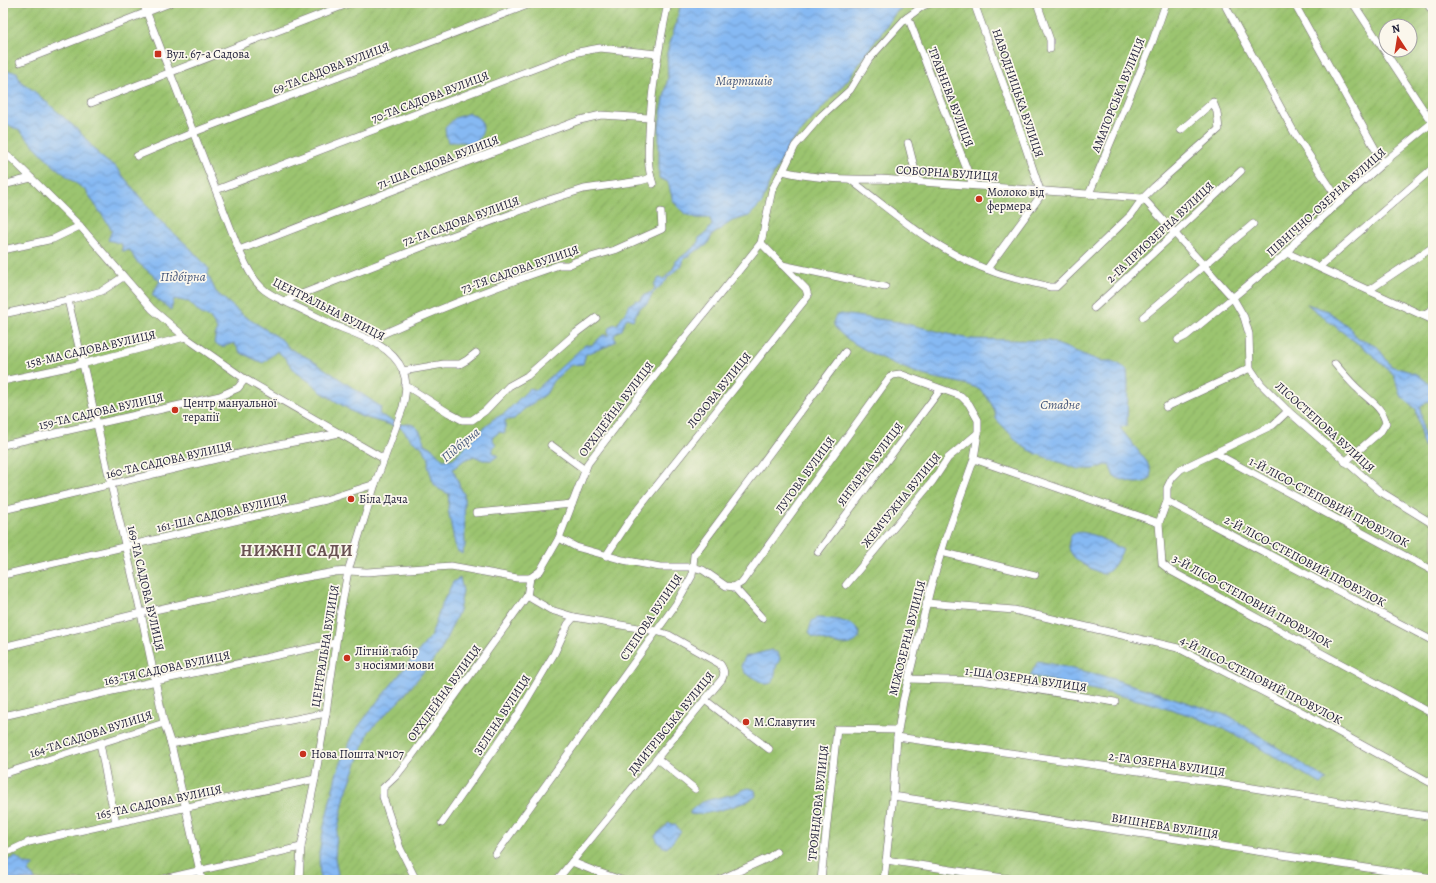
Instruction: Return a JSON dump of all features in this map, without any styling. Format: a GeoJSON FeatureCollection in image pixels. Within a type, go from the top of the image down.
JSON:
{"type":"FeatureCollection","features":[{"type":"Feature","properties":{"kind":"street","name":"ЦЕНТРАЛЬНА ВУЛИЦЯ"},"geometry":{"type":"LineString","coordinates":[[144,3],[239,250],[252,276],[261,287],[271,294],[330,323],[370,340],[393,356],[403,371],[405,385],[403,408],[375,484],[348,571],[335,643],[315,779],[301,847],[298,880]]}},
{"type":"Feature","properties":{"kind":"street"},"geometry":{"type":"LineString","coordinates":[[20,62],[170,3]]}},
{"type":"Feature","properties":{"kind":"street"},"geometry":{"type":"LineString","coordinates":[[91,103],[350,3]]}},
{"type":"Feature","properties":{"kind":"street","name":"69-ТА САДОВА ВУЛИЦЯ"},"geometry":{"type":"LineString","coordinates":[[137,156],[194,132],[533,3]]}},
{"type":"Feature","properties":{"kind":"street"},"geometry":{"type":"LineString","coordinates":[[649,118],[657,54],[668,3]]}},
{"type":"Feature","properties":{"kind":"street","name":"ОРХІДЕЙНА ВУЛИЦЯ"},"geometry":{"type":"LineString","coordinates":[[416,880],[400,848],[383,796],[384,788],[411,757],[527,596],[530,578],[540,571],[559,538],[588,464],[667,360],[761,243],[772,190],[795,146],[821,116],[850,90],[869,59],[908,17],[923,6],[931,3]]}},
{"type":"Feature","properties":{"kind":"street","name":"НАВОДНИЦЬКА ВУЛИЦЯ"},"geometry":{"type":"LineString","coordinates":[[974,3],[1042,191]]}},
{"type":"Feature","properties":{"kind":"street"},"geometry":{"type":"LineString","coordinates":[[1037,3],[1050,40],[1050,48]]}},
{"type":"Feature","properties":{"kind":"street","name":"АМАТОРСЬКА ВУЛИЦЯ"},"geometry":{"type":"LineString","coordinates":[[1089,194],[1152,42],[1166,3]]}},
{"type":"Feature","properties":{"kind":"street"},"geometry":{"type":"LineString","coordinates":[[1294,3],[1383,163]]}},
{"type":"Feature","properties":{"kind":"street"},"geometry":{"type":"LineString","coordinates":[[1353,3],[1432,123]]}},
{"type":"Feature","properties":{"kind":"street"},"geometry":{"type":"LineString","coordinates":[[1427,3],[1433,12]]}},
{"type":"Feature","properties":{"kind":"street"},"geometry":{"type":"LineString","coordinates":[[1226,7],[1295,134],[1340,202]]}},
{"type":"Feature","properties":{"kind":"street","name":"ТРАВНЕВА ВУЛИЦЯ"},"geometry":{"type":"LineString","coordinates":[[908,17],[973,185]]}},
{"type":"Feature","properties":{"kind":"street","name":"70-ТА САДОВА ВУЛИЦЯ"},"geometry":{"type":"LineString","coordinates":[[216,190],[578,52],[600,48],[657,54]]}},
{"type":"Feature","properties":{"kind":"street"},"geometry":{"type":"LineString","coordinates":[[851,180],[936,244],[987,269],[1056,288],[1131,215],[1143,198],[1219,129],[1217,112],[1213,102],[1181,130]]}},
{"type":"Feature","properties":{"kind":"street","name":"71-ША САДОВА ВУЛИЦЯ"},"geometry":{"type":"LineString","coordinates":[[239,250],[580,120],[600,115],[649,118]]}},
{"type":"Feature","properties":{"kind":"street","name":"72-ГА САДОВА ВУЛИЦЯ"},"geometry":{"type":"LineString","coordinates":[[284,301],[427,245],[552,199],[584,189],[640,181],[652,181],[647,162],[649,118]]}},
{"type":"Feature","properties":{"kind":"street","name":"ПІВНІЧНО-ОЗЕРНА ВУЛИЦЯ"},"geometry":{"type":"LineString","coordinates":[[1178,340],[1186,336],[1287,253],[1295,242],[1383,163],[1432,123]]}},
{"type":"Feature","properties":{"kind":"street"},"geometry":{"type":"LineString","coordinates":[[908,143],[918,182]]}},
{"type":"Feature","properties":{"kind":"street"},"geometry":{"type":"LineString","coordinates":[[3,153],[12,159],[80,226],[152,309],[185,337],[245,379],[384,459]]}},
{"type":"Feature","properties":{"kind":"street"},"geometry":{"type":"LineString","coordinates":[[1319,267],[1433,168]]}},
{"type":"Feature","properties":{"kind":"street","name":"СОБОРНА ВУЛИЦЯ"},"geometry":{"type":"LineString","coordinates":[[783,171],[798,175],[851,180],[881,179],[1143,198]]}},
{"type":"Feature","properties":{"kind":"street","name":"2-ГА ПРИОЗЕРНА ВУЛИЦЯ"},"geometry":{"type":"LineString","coordinates":[[1094,308],[1241,171]]}},
{"type":"Feature","properties":{"kind":"street"},"geometry":{"type":"LineString","coordinates":[[3,184],[31,178]]}},
{"type":"Feature","properties":{"kind":"street"},"geometry":{"type":"LineString","coordinates":[[987,269],[1042,191]]}},
{"type":"Feature","properties":{"kind":"street"},"geometry":{"type":"LineString","coordinates":[[1143,198],[1233,298],[1244,317],[1249,334],[1250,368],[1166,407]]}},
{"type":"Feature","properties":{"kind":"street","name":"73-ТЯ САДОВА ВУЛИЦЯ"},"geometry":{"type":"LineString","coordinates":[[370,340],[422,316],[510,282],[615,250],[662,229],[661,212]]}},
{"type":"Feature","properties":{"kind":"street"},"geometry":{"type":"LineString","coordinates":[[1143,317],[1253,224]]}},
{"type":"Feature","properties":{"kind":"street"},"geometry":{"type":"LineString","coordinates":[[3,250],[53,239],[80,226]]}},
{"type":"Feature","properties":{"kind":"street","name":"ЛОЗОВА ВУЛИЦЯ"},"geometry":{"type":"LineString","coordinates":[[606,556],[631,518],[808,296],[806,289],[761,243]]}},
{"type":"Feature","properties":{"kind":"street"},"geometry":{"type":"LineString","coordinates":[[1369,290],[1433,247]]}},
{"type":"Feature","properties":{"kind":"street"},"geometry":{"type":"LineString","coordinates":[[1287,253],[1433,320]]}},
{"type":"Feature","properties":{"kind":"street"},"geometry":{"type":"LineString","coordinates":[[782,265],[885,287]]}},
{"type":"Feature","properties":{"kind":"street"},"geometry":{"type":"LineString","coordinates":[[3,314],[102,291],[123,277]]}},
{"type":"Feature","properties":{"kind":"street","name":"169-ТА САДОВА ВУЛИЦЯ"},"geometry":{"type":"LineString","coordinates":[[68,300],[141,613],[164,723],[171,744],[202,880]]}},
{"type":"Feature","properties":{"kind":"street"},"geometry":{"type":"LineString","coordinates":[[1422,315],[1433,309]]}},
{"type":"Feature","properties":{"kind":"street"},"geometry":{"type":"LineString","coordinates":[[405,385],[462,420],[472,420],[485,411],[509,386],[527,376],[576,333],[596,318]]}},
{"type":"Feature","properties":{"kind":"street","name":"158-МА САДОВА ВУЛИЦЯ"},"geometry":{"type":"LineString","coordinates":[[3,381],[82,364],[185,337]]}},
{"type":"Feature","properties":{"kind":"street","name":"СТЕПОВА ВУЛИЦЯ"},"geometry":{"type":"LineString","coordinates":[[496,854],[676,604],[692,576],[694,555],[845,352]]}},
{"type":"Feature","properties":{"kind":"street"},"geometry":{"type":"LineString","coordinates":[[403,371],[444,364],[460,364],[476,353]]}},
{"type":"Feature","properties":{"kind":"street"},"geometry":{"type":"LineString","coordinates":[[1335,364],[1381,411],[1386,423],[1382,431],[1345,462]]}},
{"type":"Feature","properties":{"kind":"street","name":"ЛІСОСТЕПОВА ВУЛИЦЯ"},"geometry":{"type":"LineString","coordinates":[[1250,368],[1261,384],[1288,412],[1380,492],[1433,524]]}},
{"type":"Feature","properties":{"kind":"street","name":"ЛУГОВА ВУЛИЦЯ"},"geometry":{"type":"LineString","coordinates":[[734,587],[742,582],[893,375],[900,374],[940,390]]}},
{"type":"Feature","properties":{"kind":"street","name":"159-ТА САДОВА ВУЛИЦЯ"},"geometry":{"type":"LineString","coordinates":[[3,445],[220,396],[238,388],[245,379]]}},
{"type":"Feature","properties":{"kind":"street","name":"МІЖОЗЕРНА ВУЛИЦЯ"},"geometry":{"type":"LineString","coordinates":[[884,880],[893,796],[897,734],[926,603],[941,552],[974,459],[978,433],[978,420],[973,409],[961,396],[940,390]]}},
{"type":"Feature","properties":{"kind":"street","name":"ЯНТАРНА ВУЛИЦЯ"},"geometry":{"type":"LineString","coordinates":[[818,552],[940,390]]}},
{"type":"Feature","properties":{"kind":"street"},"geometry":{"type":"LineString","coordinates":[[974,459],[1159,523],[1167,502],[1168,488],[1172,478],[1181,469],[1273,425],[1288,412]]}},
{"type":"Feature","properties":{"kind":"street","name":"160-ТА САДОВА ВУЛИЦЯ"},"geometry":{"type":"LineString","coordinates":[[3,510],[263,448],[340,433]]}},
{"type":"Feature","properties":{"kind":"street","name":"ЖЕМЧУЖНА ВУЛИЦЯ"},"geometry":{"type":"LineString","coordinates":[[846,585],[932,482],[948,458],[978,433]]}},
{"type":"Feature","properties":{"kind":"street"},"geometry":{"type":"LineString","coordinates":[[551,445],[585,470]]}},
{"type":"Feature","properties":{"kind":"street","name":"1-Й ЛІСО-СТЕПОВИЙ ПРОВУЛОК"},"geometry":{"type":"LineString","coordinates":[[1215,453],[1433,571]]}},
{"type":"Feature","properties":{"kind":"street","name":"161-ША САДОВА ВУЛИЦЯ"},"geometry":{"type":"LineString","coordinates":[[3,575],[325,500],[375,484]]}},
{"type":"Feature","properties":{"kind":"street","name":"2-Й ЛІСО-СТЕПОВИЙ ПРОВУЛОК"},"geometry":{"type":"LineString","coordinates":[[1167,502],[1433,641]]}},
{"type":"Feature","properties":{"kind":"street"},"geometry":{"type":"LineString","coordinates":[[476,513],[572,504]]}},
{"type":"Feature","properties":{"kind":"street","name":"3-Й ЛІСО-СТЕПОВИЙ ПРОВУЛОК"},"geometry":{"type":"LineString","coordinates":[[1159,523],[1162,564],[1171,571],[1433,714]]}},
{"type":"Feature","properties":{"kind":"street"},"geometry":{"type":"LineString","coordinates":[[559,538],[576,547],[606,556],[660,567],[693,566],[703,570],[726,586],[734,587],[762,618]]}},
{"type":"Feature","properties":{"kind":"street"},"geometry":{"type":"LineString","coordinates":[[941,552],[1035,575]]}},
{"type":"Feature","properties":{"kind":"street"},"geometry":{"type":"LineString","coordinates":[[3,646],[141,613],[296,579],[348,571],[367,572],[451,566],[518,578],[530,578]]}},
{"type":"Feature","properties":{"kind":"street","name":"ДМИТРІВСЬКА ВУЛИЦЯ"},"geometry":{"type":"LineString","coordinates":[[527,596],[551,610],[574,617],[656,631],[669,635],[720,664],[724,669],[722,679],[557,880]]}},
{"type":"Feature","properties":{"kind":"street","name":"4-Й ЛІСО-СТЕПОВИЙ ПРОВУЛОК"},"geometry":{"type":"LineString","coordinates":[[926,603],[1014,610],[1178,648],[1302,712],[1433,784]]}},
{"type":"Feature","properties":{"kind":"street","name":"ЗЕЛЕНА ВУЛИЦЯ"},"geometry":{"type":"LineString","coordinates":[[442,823],[517,716],[554,654],[568,624],[574,617]]}},
{"type":"Feature","properties":{"kind":"street","name":"163-ТЯ САДОВА ВУЛИЦЯ"},"geometry":{"type":"LineString","coordinates":[[3,716],[156,681],[335,643]]}},
{"type":"Feature","properties":{"kind":"street","name":"1-ША ОЗЕРНА ВУЛИЦЯ"},"geometry":{"type":"LineString","coordinates":[[909,679],[982,681],[1115,702]]}},
{"type":"Feature","properties":{"kind":"street"},"geometry":{"type":"LineString","coordinates":[[705,700],[769,749]]}},
{"type":"Feature","properties":{"kind":"street"},"geometry":{"type":"LineString","coordinates":[[171,744],[326,712]]}},
{"type":"Feature","properties":{"kind":"street","name":"164-ТА САДОВА ВУЛИЦЯ"},"geometry":{"type":"LineString","coordinates":[[3,774],[164,723]]}},
{"type":"Feature","properties":{"kind":"street","name":"2-ГА ОЗЕРНА ВУЛИЦЯ"},"geometry":{"type":"LineString","coordinates":[[837,729],[897,734],[1216,782],[1433,817]]}},
{"type":"Feature","properties":{"kind":"street","name":"ТРОЯНДОВА ВУЛИЦЯ"},"geometry":{"type":"LineString","coordinates":[[821,880],[837,729]]}},
{"type":"Feature","properties":{"kind":"street"},"geometry":{"type":"LineString","coordinates":[[100,743],[116,822]]}},
{"type":"Feature","properties":{"kind":"street"},"geometry":{"type":"LineString","coordinates":[[658,758],[695,789]]}},
{"type":"Feature","properties":{"kind":"street","name":"165-ТА САДОВА ВУЛИЦЯ"},"geometry":{"type":"LineString","coordinates":[[10,851],[29,842],[315,779]]}},
{"type":"Feature","properties":{"kind":"street","name":"ВИШНЕВА ВУЛИЦЯ"},"geometry":{"type":"LineString","coordinates":[[893,796],[1433,878]]}},
{"type":"Feature","properties":{"kind":"street"},"geometry":{"type":"LineString","coordinates":[[159,880],[301,847]]}},
{"type":"Feature","properties":{"kind":"street"},"geometry":{"type":"LineString","coordinates":[[719,880],[768,858],[776,852]]}},
{"type":"Feature","properties":{"kind":"street"},"geometry":{"type":"LineString","coordinates":[[886,860],[1017,880]]}},
{"type":"Feature","properties":{"kind":"street"},"geometry":{"type":"LineString","coordinates":[[572,862],[621,880]]}},
{"type":"Feature","properties":{"kind":"green space","name":"НИЖНІ САДИ"},"geometry":{"type":"Polygon","coordinates":[[[3,3],[681,3],[667,53],[668,77],[659,125],[673,201],[685,214],[697,218],[749,216],[762,203],[770,181],[789,145],[849,78],[896,12],[909,3],[1433,3],[1433,880],[3,880],[3,3]]]}},
{"type":"Feature","properties":{"kind":"water"},"geometry":{"type":"Polygon","coordinates":[[[681,3],[909,3],[896,12],[849,78],[789,145],[770,181],[762,203],[749,216],[732,221],[712,235],[707,245],[684,259],[682,266],[668,277],[666,281],[653,293],[647,304],[639,308],[633,320],[627,318],[622,330],[618,331],[614,336],[616,341],[608,346],[586,354],[583,364],[571,365],[553,381],[546,394],[523,410],[514,419],[505,420],[505,433],[499,432],[492,438],[496,445],[493,447],[493,453],[498,456],[492,460],[483,460],[474,456],[464,460],[453,469],[464,494],[465,546],[462,554],[456,550],[448,509],[449,494],[439,489],[434,484],[428,466],[429,458],[421,446],[412,441],[401,428],[360,416],[321,392],[296,372],[277,351],[263,363],[241,353],[234,343],[222,347],[214,343],[217,329],[210,318],[200,313],[189,302],[174,299],[171,310],[152,295],[160,281],[136,261],[130,250],[122,251],[122,244],[108,240],[112,230],[86,191],[54,166],[20,131],[3,122],[3,67],[5,71],[17,72],[20,81],[34,91],[79,131],[100,156],[115,166],[156,217],[189,247],[209,269],[208,275],[216,292],[244,316],[281,339],[290,349],[310,359],[381,407],[379,414],[400,424],[410,424],[416,427],[422,435],[424,444],[431,447],[443,460],[453,459],[492,420],[505,413],[530,388],[536,390],[585,345],[592,345],[603,335],[609,335],[608,330],[612,325],[618,324],[630,304],[637,300],[640,301],[643,296],[652,292],[655,288],[654,285],[659,278],[664,279],[673,269],[676,261],[697,245],[699,238],[706,233],[712,225],[710,218],[697,218],[685,214],[673,201],[668,182],[659,178],[659,125],[668,77],[667,53],[681,3]]]}},
{"type":"Feature","properties":{"kind":"water"},"geometry":{"type":"Polygon","coordinates":[[[469,113],[480,120],[482,124],[483,128],[480,137],[472,147],[465,142],[448,142],[445,128],[455,118],[469,113]]]}},
{"type":"Feature","properties":{"kind":"water"},"geometry":{"type":"Polygon","coordinates":[[[1307,304],[1328,311],[1350,328],[1358,339],[1376,345],[1391,366],[1417,374],[1433,387],[1433,403],[1428,401],[1420,407],[1424,436],[1433,452],[1433,466],[1422,441],[1416,409],[1400,395],[1394,375],[1369,352],[1307,304]]]}},
{"type":"Feature","properties":{"kind":"water","name":"Стадне"},"geometry":{"type":"Polygon","coordinates":[[[841,314],[899,322],[969,339],[1049,341],[1100,361],[1111,361],[1119,364],[1127,370],[1128,383],[1127,425],[1120,428],[1147,462],[1151,472],[1150,479],[1141,483],[1128,482],[1114,477],[1109,464],[1094,469],[1078,469],[1037,454],[1022,446],[996,419],[995,411],[991,403],[980,390],[963,384],[920,374],[862,348],[839,332],[834,325],[835,317],[841,314]]]}},
{"type":"Feature","properties":{"kind":"water"},"geometry":{"type":"Polygon","coordinates":[[[1083,532],[1095,536],[1123,550],[1109,571],[1102,574],[1076,559],[1069,548],[1069,542],[1072,534],[1083,532]]]}},
{"type":"Feature","properties":{"kind":"water"},"geometry":{"type":"Polygon","coordinates":[[[460,578],[463,591],[459,611],[440,652],[400,700],[369,731],[345,795],[337,833],[335,858],[339,880],[320,880],[319,854],[324,826],[337,772],[355,731],[431,636],[442,604],[453,582],[460,578]]]}},
{"type":"Feature","properties":{"kind":"water"},"geometry":{"type":"Polygon","coordinates":[[[817,618],[837,620],[851,624],[859,632],[859,638],[854,642],[843,645],[830,643],[812,636],[809,631],[810,627],[812,621],[817,618]]]}},
{"type":"Feature","properties":{"kind":"water"},"geometry":{"type":"Polygon","coordinates":[[[771,650],[778,653],[780,659],[776,667],[772,683],[765,684],[745,673],[741,666],[745,657],[771,650]]]}},
{"type":"Feature","properties":{"kind":"water"},"geometry":{"type":"Polygon","coordinates":[[[1038,661],[1100,675],[1231,717],[1327,780],[1321,784],[1242,738],[1192,716],[1132,699],[1030,676],[1038,661]]]}},
{"type":"Feature","properties":{"kind":"water"},"geometry":{"type":"Polygon","coordinates":[[[749,788],[755,790],[756,796],[744,803],[713,812],[690,814],[694,807],[705,801],[734,794],[749,788]]]}},
{"type":"Feature","properties":{"kind":"water"},"geometry":{"type":"Polygon","coordinates":[[[669,823],[675,825],[681,832],[667,848],[660,844],[655,836],[669,823]]]}},
{"type":"Feature","properties":{"kind":"water"},"geometry":{"type":"Polygon","coordinates":[[[16,857],[24,864],[34,865],[28,872],[36,880],[3,880],[3,862],[16,857]]]}},
{"type":"Feature","properties":{"kind":"place","name":"Вул. 67-а Садова"},"geometry":{"type":"Point","coordinates":[158,54]}},
{"type":"Feature","properties":{"kind":"place","name":"Молоко від фермера"},"geometry":{"type":"Point","coordinates":[979,199]}},
{"type":"Feature","properties":{"kind":"place","name":"Центр мануальної терапії"},"geometry":{"type":"Point","coordinates":[175,410]}},
{"type":"Feature","properties":{"kind":"place","name":"Біла Дача"},"geometry":{"type":"Point","coordinates":[351,499]}},
{"type":"Feature","properties":{"kind":"place","name":"Літній табір з носіями мови"},"geometry":{"type":"Point","coordinates":[347,658]}},
{"type":"Feature","properties":{"kind":"place","name":"М.Славутич"},"geometry":{"type":"Point","coordinates":[746,722]}},
{"type":"Feature","properties":{"kind":"place","name":"Нова Пошта №107"},"geometry":{"type":"Point","coordinates":[303,754]}},
{"type":"Feature","properties":{"kind":"district","name":"НИЖНІ САДИ"},"geometry":{"type":"Point","coordinates":[297,550]}},
{"type":"Feature","properties":{"kind":"water label","name":"Мартишів"},"geometry":{"type":"Point","coordinates":[744,80]}},
{"type":"Feature","properties":{"kind":"water label","name":"Підбірна"},"geometry":{"type":"Point","coordinates":[183,276]}},
{"type":"Feature","properties":{"kind":"water label","name":"Підбірна"},"geometry":{"type":"Point","coordinates":[460,444]}}]}
